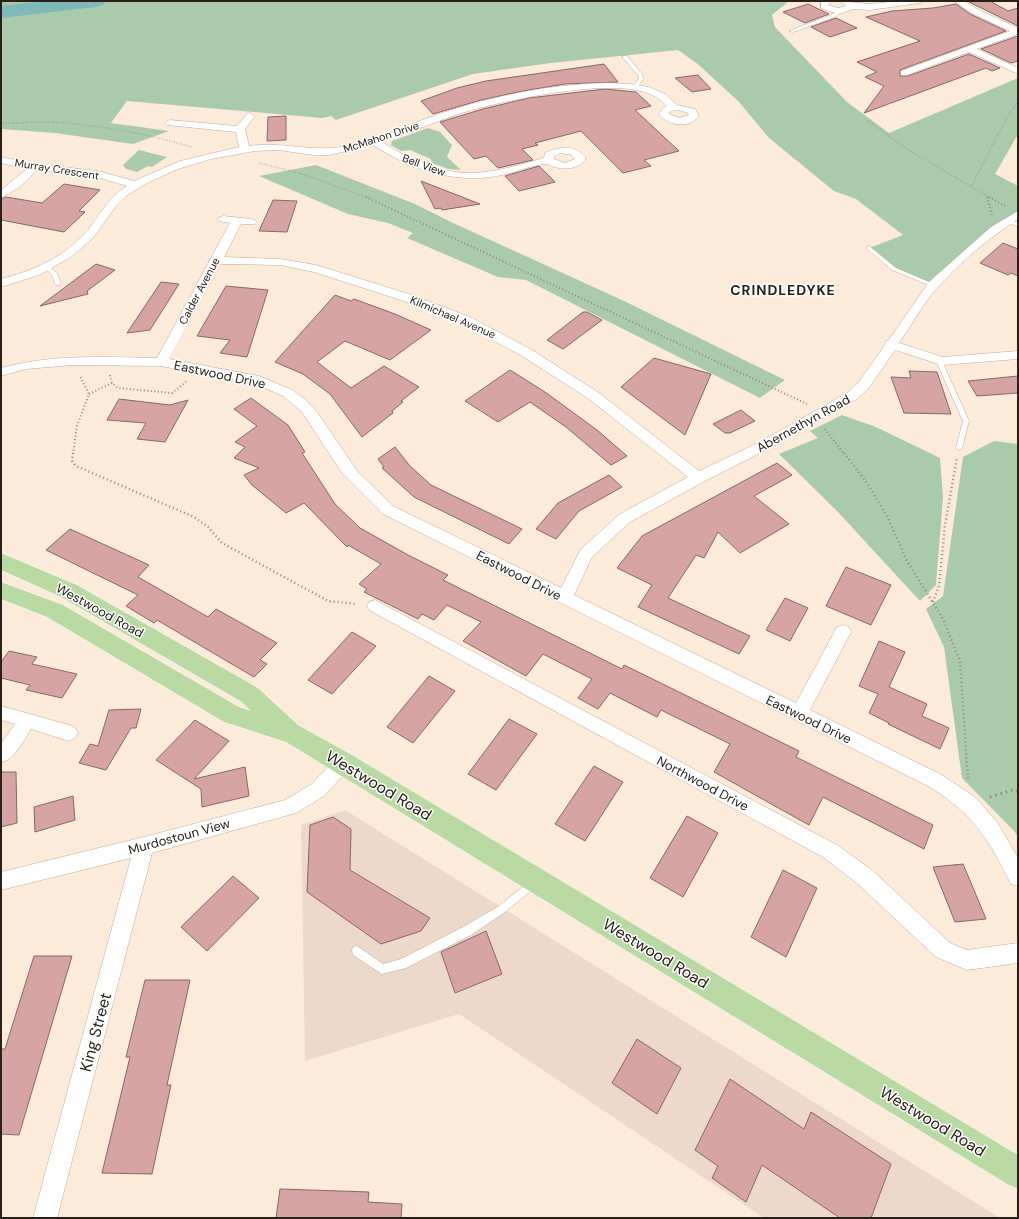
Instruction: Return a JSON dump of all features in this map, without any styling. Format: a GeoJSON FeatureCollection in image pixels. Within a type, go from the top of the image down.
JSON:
{"type":"FeatureCollection","features":[{"type":"Feature","properties":{"kind":"main road","name":"Westwood Road"},"geometry":{"type":"LineString","coordinates":[[1,561],[69,591],[250,695],[293,734],[1018,1173]]}},
{"type":"Feature","properties":{"kind":"main road","name":"Westwood Road"},"geometry":{"type":"LineString","coordinates":[[1,590],[55,611],[232,715],[293,734]]}},
{"type":"Feature","properties":{"kind":"street"},"geometry":{"type":"LineString","coordinates":[[827,1],[823,4],[827,8],[840,11],[848,10],[851,6]]}},
{"type":"Feature","properties":{"kind":"street"},"geometry":{"type":"LineString","coordinates":[[844,1],[851,6],[870,7],[920,1]]}},
{"type":"Feature","properties":{"kind":"street"},"geometry":{"type":"LineString","coordinates":[[958,1],[974,11],[1018,31]]}},
{"type":"Feature","properties":{"kind":"street"},"geometry":{"type":"LineString","coordinates":[[904,73],[1018,31]]}},
{"type":"Feature","properties":{"kind":"street"},"geometry":{"type":"LineString","coordinates":[[970,49],[1018,71]]}},
{"type":"Feature","properties":{"kind":"street","name":"McMahon Drive"},"geometry":{"type":"LineString","coordinates":[[1,283],[17,279],[47,267],[61,259],[86,240],[99,220],[116,199],[136,185],[175,167],[212,156],[245,150],[276,147],[324,153],[347,149],[462,110],[543,91],[571,87],[635,87],[656,93],[674,107]]}},
{"type":"Feature","properties":{"kind":"street"},"geometry":{"type":"LineString","coordinates":[[240,129],[250,116]]}},
{"type":"Feature","properties":{"kind":"street"},"geometry":{"type":"LineString","coordinates":[[170,123],[240,129]]}},
{"type":"Feature","properties":{"kind":"street"},"geometry":{"type":"LineString","coordinates":[[240,129],[245,150]]}},
{"type":"Feature","properties":{"kind":"street","name":"Bell View"},"geometry":{"type":"LineString","coordinates":[[373,141],[393,153],[456,176],[485,175],[549,160]]}},
{"type":"Feature","properties":{"kind":"street","name":"Murray Crescent"},"geometry":{"type":"LineString","coordinates":[[1,160],[35,167],[98,174],[136,185]]}},
{"type":"Feature","properties":{"kind":"street"},"geometry":{"type":"LineString","coordinates":[[1,195],[16,185],[35,167]]}},
{"type":"Feature","properties":{"kind":"street"},"geometry":{"type":"LineString","coordinates":[[224,219],[251,222]]}},
{"type":"Feature","properties":{"kind":"street","name":"Abernethyn Road"},"geometry":{"type":"LineString","coordinates":[[564,598],[586,553],[625,518],[698,478],[763,446],[852,396],[863,386],[890,344],[933,285],[970,250],[1015,220]]}},
{"type":"Feature","properties":{"kind":"street","name":"Calder Avenue"},"geometry":{"type":"LineString","coordinates":[[161,362],[236,221]]}},
{"type":"Feature","properties":{"kind":"street","name":"Kilmichael Avenue"},"geometry":{"type":"LineString","coordinates":[[216,260],[280,262],[316,269],[408,298],[464,319],[527,353],[594,396],[698,478]]}},
{"type":"Feature","properties":{"kind":"street"},"geometry":{"type":"LineString","coordinates":[[890,344],[939,361],[1018,355]]}},
{"type":"Feature","properties":{"kind":"street","name":"Eastwood Drive"},"geometry":{"type":"LineString","coordinates":[[1,372],[26,365],[72,361],[161,362],[259,380],[288,394],[311,413],[346,468],[365,490],[388,510],[934,780],[969,804],[985,823],[1007,854],[1018,877]]}},
{"type":"Feature","properties":{"kind":"street","name":"Northwood Drive"},"geometry":{"type":"LineString","coordinates":[[375,606],[830,851],[865,877],[943,950],[967,960],[1018,953]]}},
{"type":"Feature","properties":{"kind":"street"},"geometry":{"type":"LineString","coordinates":[[799,714],[843,632]]}},
{"type":"Feature","properties":{"kind":"street"},"geometry":{"type":"LineString","coordinates":[[1,713],[69,733]]}},
{"type":"Feature","properties":{"kind":"street"},"geometry":{"type":"LineString","coordinates":[[4,754],[27,720]]}},
{"type":"Feature","properties":{"kind":"street","name":"Murdostoun View"},"geometry":{"type":"LineString","coordinates":[[1,881],[144,846],[289,807],[318,790],[343,763]]}},
{"type":"Feature","properties":{"kind":"street","name":"King Street"},"geometry":{"type":"LineString","coordinates":[[45,1218],[144,846]]}},
{"type":"Feature","properties":{"kind":"lane"},"geometry":{"type":"LineString","coordinates":[[790,31],[833,16],[840,11]]}},
{"type":"Feature","properties":{"kind":"lane"},"geometry":{"type":"LineString","coordinates":[[625,57],[640,75],[641,79],[635,87]]}},
{"type":"Feature","properties":{"kind":"lane"},"geometry":{"type":"LineString","coordinates":[[869,248],[894,269],[933,285]]}},
{"type":"Feature","properties":{"kind":"lane"},"geometry":{"type":"LineString","coordinates":[[47,267],[55,274],[58,284]]}},
{"type":"Feature","properties":{"kind":"lane"},"geometry":{"type":"LineString","coordinates":[[939,361],[966,421],[959,448]]}},
{"type":"Feature","properties":{"kind":"lane"},"geometry":{"type":"LineString","coordinates":[[357,951],[382,969],[402,964],[467,931],[502,909],[537,881]]}},
{"type":"Feature","properties":{"kind":"path"},"geometry":{"type":"LineString","coordinates":[[971,187],[1002,125],[1018,102]]}},
{"type":"Feature","properties":{"kind":"path"},"geometry":{"type":"LineString","coordinates":[[868,121],[905,148],[971,187],[1015,220]]}},
{"type":"Feature","properties":{"kind":"path"},"geometry":{"type":"LineString","coordinates":[[1,122],[52,122],[89,126],[169,140],[201,149],[212,156]]}},
{"type":"Feature","properties":{"kind":"path"},"geometry":{"type":"LineString","coordinates":[[227,154],[299,173],[372,199],[820,414],[829,435],[867,483],[888,518],[908,561],[942,619],[960,661],[969,804],[1012,790],[1018,791]]}},
{"type":"Feature","properties":{"kind":"path"},"geometry":{"type":"LineString","coordinates":[[72,361],[89,394]]}},
{"type":"Feature","properties":{"kind":"path"},"geometry":{"type":"LineString","coordinates":[[107,361],[112,383],[118,388],[172,393],[204,369]]}},
{"type":"Feature","properties":{"kind":"path"},"geometry":{"type":"LineString","coordinates":[[112,383],[89,394],[77,426],[72,461],[76,466],[194,517],[208,527],[222,543],[328,601],[375,606]]}},
{"type":"Feature","properties":{"kind":"path"},"geometry":{"type":"LineString","coordinates":[[933,603],[939,586],[945,525],[955,466]]}},
{"type":"Feature","properties":{"kind":"shaded area"},"geometry":{"type":"Polygon","coordinates":[[[345,810],[1000,1218],[764,1218],[459,1014],[305,1061],[301,825],[345,810]]]}},
{"type":"Feature","properties":{"kind":"green space"},"geometry":{"type":"Polygon","coordinates":[[[1,1],[789,1],[772,15],[775,27],[847,102],[889,133],[1018,78],[1018,134],[995,174],[1018,186],[1018,214],[933,285],[894,269],[869,248],[903,235],[856,199],[834,191],[769,138],[739,102],[699,65],[678,50],[551,63],[473,74],[336,120],[331,116],[322,118],[127,101],[111,123],[169,131],[133,144],[55,133],[1,129],[1,1]]]}},
{"type":"Feature","properties":{"kind":"green space"},"geometry":{"type":"Polygon","coordinates":[[[428,128],[440,132],[452,145],[447,157],[461,170],[449,169],[432,163],[431,159],[410,150],[401,151],[391,145],[392,141],[428,128]]]}},
{"type":"Feature","properties":{"kind":"green space"},"geometry":{"type":"Polygon","coordinates":[[[139,150],[167,157],[152,167],[148,166],[137,172],[126,169],[123,165],[139,150]]]}},
{"type":"Feature","properties":{"kind":"green space"},"geometry":{"type":"Polygon","coordinates":[[[316,165],[415,204],[453,223],[622,300],[785,380],[760,398],[526,280],[498,277],[407,238],[413,233],[388,223],[348,214],[259,176],[316,165]]]}},
{"type":"Feature","properties":{"kind":"green space"},"geometry":{"type":"Polygon","coordinates":[[[842,415],[876,427],[940,458],[943,497],[936,585],[920,601],[837,511],[779,454],[818,438],[810,431],[842,415]]]}},
{"type":"Feature","properties":{"kind":"green space"},"geometry":{"type":"Polygon","coordinates":[[[994,441],[1018,444],[1018,838],[1015,832],[962,778],[944,647],[926,609],[943,596],[963,457],[994,441]]]}},
{"type":"Feature","properties":{"kind":"building"},"geometry":{"type":"Polygon","coordinates":[[[990,1],[1008,11],[1018,8],[1018,26],[969,2],[990,1]]]}},
{"type":"Feature","properties":{"kind":"building"},"geometry":{"type":"Polygon","coordinates":[[[808,4],[829,14],[805,23],[783,12],[808,4]]]}},
{"type":"Feature","properties":{"kind":"building"},"geometry":{"type":"Polygon","coordinates":[[[956,4],[970,14],[1006,31],[900,70],[900,76],[908,76],[969,54],[1000,68],[992,71],[986,68],[864,113],[884,86],[865,77],[877,72],[857,62],[920,41],[866,17],[892,11],[933,8],[956,4]]]}},
{"type":"Feature","properties":{"kind":"building"},"geometry":{"type":"Polygon","coordinates":[[[836,18],[857,28],[830,37],[811,27],[836,18]]]}},
{"type":"Feature","properties":{"kind":"building"},"geometry":{"type":"Polygon","coordinates":[[[1018,36],[1018,61],[1011,63],[981,49],[1018,36]]]}},
{"type":"Feature","properties":{"kind":"building"},"geometry":{"type":"Polygon","coordinates":[[[604,64],[618,82],[565,84],[523,91],[481,100],[433,114],[421,101],[457,88],[486,81],[604,64]]]}},
{"type":"Feature","properties":{"kind":"building"},"geometry":{"type":"Polygon","coordinates":[[[698,75],[711,89],[692,92],[675,78],[698,75]]]}},
{"type":"Feature","properties":{"kind":"building"},"geometry":{"type":"Polygon","coordinates":[[[605,89],[636,92],[651,106],[635,110],[679,151],[644,160],[651,166],[623,173],[581,131],[535,143],[538,145],[522,149],[533,160],[498,168],[486,156],[474,159],[440,122],[483,109],[529,98],[605,89]]]}},
{"type":"Feature","properties":{"kind":"building"},"geometry":{"type":"Polygon","coordinates":[[[286,116],[286,140],[267,141],[268,117],[286,116]]]}},
{"type":"Feature","properties":{"kind":"building"},"geometry":{"type":"Polygon","coordinates":[[[539,166],[555,182],[519,191],[505,176],[539,166]]]}},
{"type":"Feature","properties":{"kind":"building"},"geometry":{"type":"Polygon","coordinates":[[[421,181],[480,204],[442,210],[441,208],[435,209],[421,181]]]}},
{"type":"Feature","properties":{"kind":"building"},"geometry":{"type":"Polygon","coordinates":[[[64,184],[100,190],[79,211],[85,212],[64,232],[1,220],[1,199],[6,197],[42,203],[64,184]]]}},
{"type":"Feature","properties":{"kind":"building"},"geometry":{"type":"Polygon","coordinates":[[[273,200],[297,201],[287,232],[259,231],[273,200]]]}},
{"type":"Feature","properties":{"kind":"building"},"geometry":{"type":"Polygon","coordinates":[[[1003,243],[1018,249],[1018,276],[1011,273],[1008,275],[980,263],[1003,243]]]}},
{"type":"Feature","properties":{"kind":"building"},"geometry":{"type":"Polygon","coordinates":[[[96,264],[115,270],[87,291],[88,294],[40,306],[96,264]]]}},
{"type":"Feature","properties":{"kind":"building"},"geometry":{"type":"Polygon","coordinates":[[[161,282],[179,284],[150,330],[127,333],[161,282]]]}},
{"type":"Feature","properties":{"kind":"building"},"geometry":{"type":"Polygon","coordinates":[[[226,286],[268,290],[247,357],[220,353],[230,340],[197,336],[226,286]]]}},
{"type":"Feature","properties":{"kind":"building"},"geometry":{"type":"Polygon","coordinates":[[[335,295],[351,301],[354,299],[395,314],[431,330],[390,360],[345,341],[317,362],[351,388],[384,366],[419,387],[401,401],[403,402],[392,411],[393,413],[362,437],[330,394],[303,374],[275,362],[335,295]]]}},
{"type":"Feature","properties":{"kind":"building"},"geometry":{"type":"Polygon","coordinates":[[[583,312],[587,312],[602,320],[563,349],[547,340],[583,312]]]}},
{"type":"Feature","properties":{"kind":"building"},"geometry":{"type":"Polygon","coordinates":[[[654,358],[711,374],[685,435],[621,387],[654,358]]]}},
{"type":"Feature","properties":{"kind":"building"},"geometry":{"type":"Polygon","coordinates":[[[510,370],[545,392],[597,430],[627,456],[611,465],[566,427],[530,402],[498,422],[465,401],[510,370]]]}},
{"type":"Feature","properties":{"kind":"building"},"geometry":{"type":"Polygon","coordinates":[[[909,371],[937,372],[951,414],[904,413],[891,377],[911,378],[909,371]]]}},
{"type":"Feature","properties":{"kind":"building"},"geometry":{"type":"Polygon","coordinates":[[[1018,376],[1018,393],[977,396],[968,381],[1018,376]]]}},
{"type":"Feature","properties":{"kind":"building"},"geometry":{"type":"Polygon","coordinates":[[[251,398],[288,425],[305,452],[302,453],[335,504],[360,528],[408,555],[448,575],[443,580],[622,669],[624,665],[799,751],[796,757],[933,825],[924,849],[823,797],[809,825],[714,772],[730,744],[661,710],[657,717],[610,693],[598,709],[578,698],[592,679],[543,654],[526,676],[463,641],[481,622],[447,605],[434,620],[422,614],[418,619],[364,592],[367,589],[359,584],[381,564],[348,545],[347,547],[304,503],[286,513],[252,485],[244,475],[259,468],[234,458],[245,447],[235,442],[257,426],[234,409],[251,398]]]}},
{"type":"Feature","properties":{"kind":"building"},"geometry":{"type":"Polygon","coordinates":[[[119,399],[170,405],[188,400],[165,442],[137,439],[146,423],[107,420],[119,399]]]}},
{"type":"Feature","properties":{"kind":"building"},"geometry":{"type":"Polygon","coordinates":[[[741,410],[755,421],[730,433],[725,433],[713,424],[741,410]]]}},
{"type":"Feature","properties":{"kind":"building"},"geometry":{"type":"Polygon","coordinates":[[[395,447],[410,466],[431,485],[522,529],[509,544],[414,497],[382,468],[384,467],[378,459],[395,447]]]}},
{"type":"Feature","properties":{"kind":"building"},"geometry":{"type":"Polygon","coordinates":[[[777,463],[792,475],[754,496],[789,524],[740,553],[718,532],[704,558],[696,555],[668,598],[750,636],[739,654],[638,607],[652,585],[617,568],[642,536],[777,463]]]}},
{"type":"Feature","properties":{"kind":"building"},"geometry":{"type":"Polygon","coordinates":[[[609,475],[622,487],[579,511],[556,539],[536,529],[558,503],[609,475]]]}},
{"type":"Feature","properties":{"kind":"building"},"geometry":{"type":"Polygon","coordinates":[[[70,529],[149,565],[138,577],[208,617],[216,609],[277,643],[260,660],[267,664],[254,677],[157,620],[154,623],[126,606],[138,595],[46,550],[70,529]]]}},
{"type":"Feature","properties":{"kind":"building"},"geometry":{"type":"Polygon","coordinates":[[[846,567],[891,585],[871,625],[826,606],[846,567]]]}},
{"type":"Feature","properties":{"kind":"building"},"geometry":{"type":"Polygon","coordinates":[[[785,598],[808,608],[790,641],[766,630],[785,598]]]}},
{"type":"Feature","properties":{"kind":"building"},"geometry":{"type":"Polygon","coordinates":[[[352,632],[376,646],[332,694],[308,680],[352,632]]]}},
{"type":"Feature","properties":{"kind":"building"},"geometry":{"type":"Polygon","coordinates":[[[879,641],[905,652],[889,687],[927,704],[922,716],[949,728],[940,749],[888,724],[889,723],[869,713],[878,694],[859,686],[879,641]]]}},
{"type":"Feature","properties":{"kind":"building"},"geometry":{"type":"Polygon","coordinates":[[[9,651],[37,657],[32,664],[77,674],[62,698],[26,690],[30,685],[1,678],[1,662],[9,651]]]}},
{"type":"Feature","properties":{"kind":"building"},"geometry":{"type":"Polygon","coordinates":[[[429,676],[455,691],[413,743],[387,727],[429,676]]]}},
{"type":"Feature","properties":{"kind":"building"},"geometry":{"type":"Polygon","coordinates":[[[141,709],[136,728],[131,728],[106,770],[79,763],[90,744],[98,746],[109,710],[141,709]]]}},
{"type":"Feature","properties":{"kind":"building"},"geometry":{"type":"Polygon","coordinates":[[[509,719],[537,734],[496,790],[468,774],[509,719]]]}},
{"type":"Feature","properties":{"kind":"building"},"geometry":{"type":"Polygon","coordinates":[[[195,720],[229,741],[194,779],[245,767],[249,796],[202,807],[201,789],[156,760],[195,720]]]}},
{"type":"Feature","properties":{"kind":"building"},"geometry":{"type":"Polygon","coordinates":[[[594,766],[623,782],[585,841],[555,824],[594,766]]]}},
{"type":"Feature","properties":{"kind":"building"},"geometry":{"type":"Polygon","coordinates":[[[1,772],[16,772],[17,823],[1,827],[1,772]]]}},
{"type":"Feature","properties":{"kind":"building"},"geometry":{"type":"Polygon","coordinates":[[[73,796],[75,820],[35,832],[34,807],[73,796]]]}},
{"type":"Feature","properties":{"kind":"building"},"geometry":{"type":"Polygon","coordinates":[[[687,816],[718,833],[683,897],[650,878],[687,816]]]}},
{"type":"Feature","properties":{"kind":"building"},"geometry":{"type":"Polygon","coordinates":[[[333,817],[351,829],[350,870],[430,918],[421,931],[381,944],[307,892],[310,825],[333,817]]]}},
{"type":"Feature","properties":{"kind":"building"},"geometry":{"type":"Polygon","coordinates":[[[963,864],[986,919],[955,922],[933,867],[963,864]]]}},
{"type":"Feature","properties":{"kind":"building"},"geometry":{"type":"Polygon","coordinates":[[[783,870],[817,888],[786,957],[751,937],[783,870]]]}},
{"type":"Feature","properties":{"kind":"building"},"geometry":{"type":"Polygon","coordinates":[[[233,876],[259,898],[207,951],[181,927],[233,876]]]}},
{"type":"Feature","properties":{"kind":"building"},"geometry":{"type":"Polygon","coordinates":[[[486,931],[502,974],[455,993],[441,952],[486,931]]]}},
{"type":"Feature","properties":{"kind":"building"},"geometry":{"type":"Polygon","coordinates":[[[34,956],[72,956],[19,1135],[1,1134],[1,1049],[5,1049],[34,956]]]}},
{"type":"Feature","properties":{"kind":"building"},"geometry":{"type":"Polygon","coordinates":[[[145,980],[190,980],[167,1085],[171,1085],[152,1174],[102,1173],[130,1057],[126,1057],[145,980]]]}},
{"type":"Feature","properties":{"kind":"building"},"geometry":{"type":"Polygon","coordinates":[[[637,1039],[681,1068],[657,1114],[612,1083],[637,1039]]]}},
{"type":"Feature","properties":{"kind":"building"},"geometry":{"type":"Polygon","coordinates":[[[730,1079],[804,1129],[811,1112],[891,1164],[871,1218],[840,1218],[762,1165],[746,1202],[712,1178],[718,1166],[695,1150],[730,1079]]]}},
{"type":"Feature","properties":{"kind":"building"},"geometry":{"type":"Polygon","coordinates":[[[280,1189],[369,1192],[368,1202],[402,1204],[401,1218],[276,1218],[280,1189]]]}},
{"type":"Feature","properties":{"kind":"waterway"},"geometry":{"type":"LineString","coordinates":[[1,12],[96,1]]}},
{"type":"Feature","properties":{"kind":"district","name":"CRINDLEDYKE"},"geometry":{"type":"Point","coordinates":[783,290]}}]}
